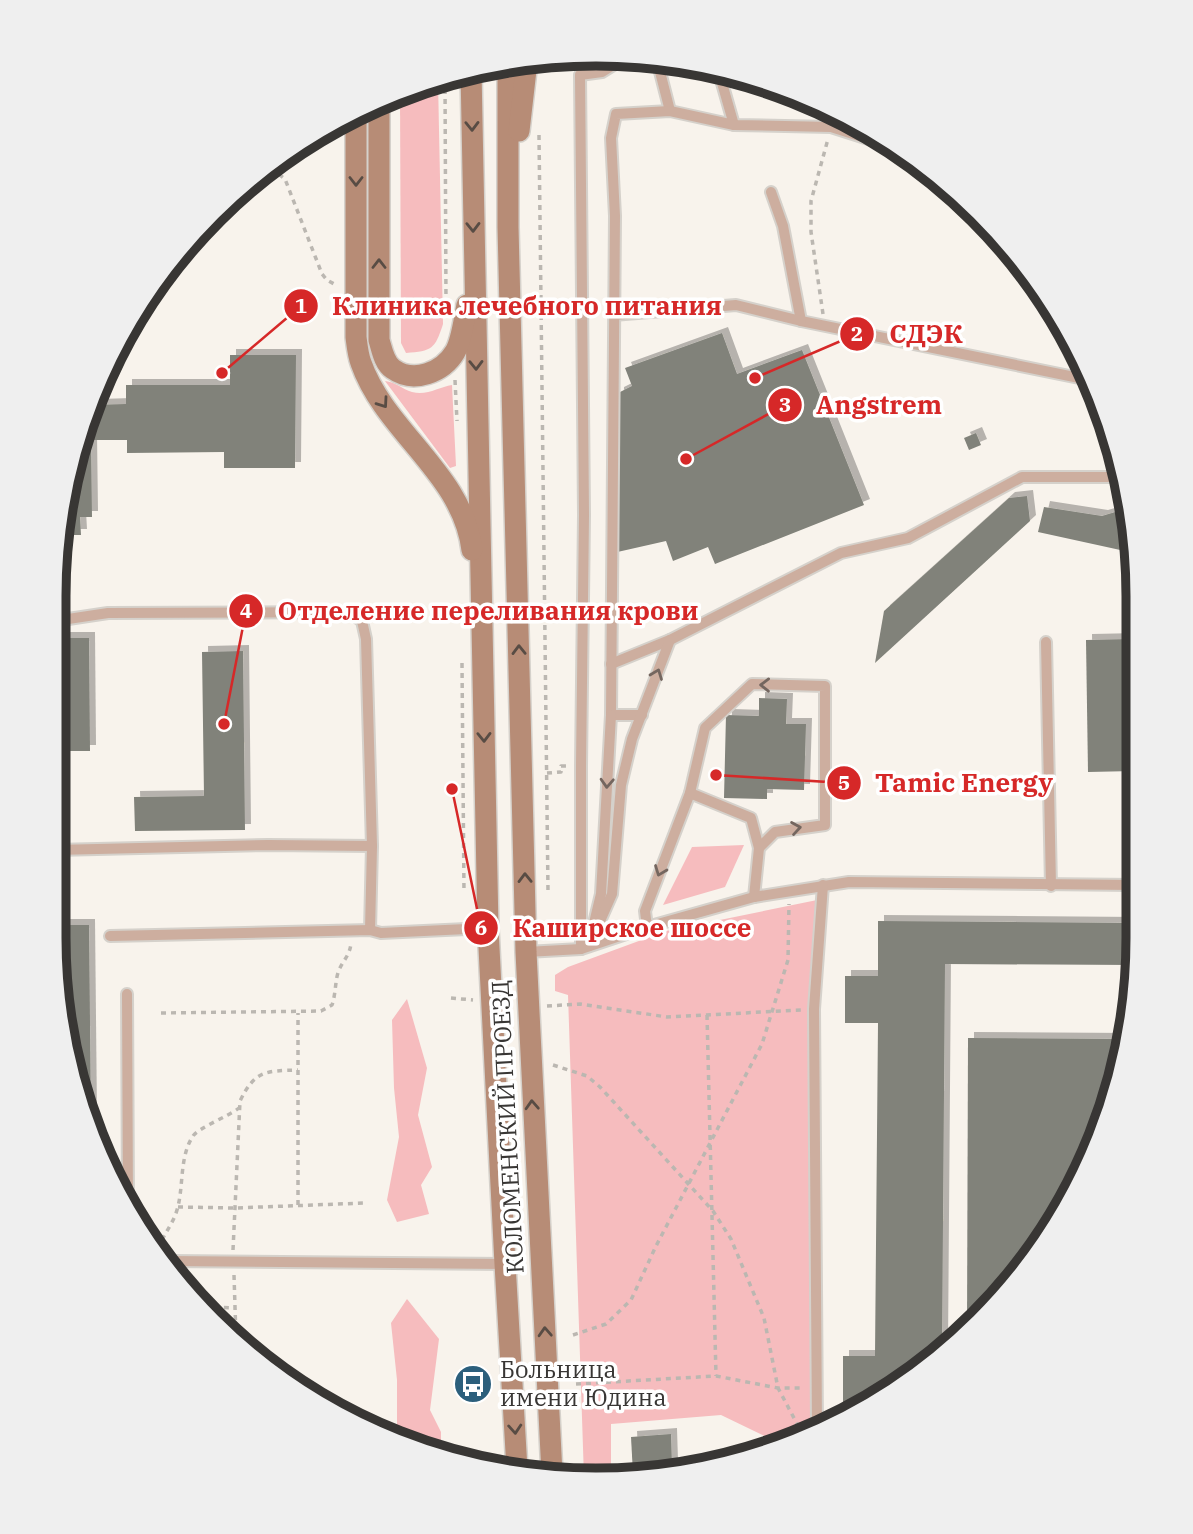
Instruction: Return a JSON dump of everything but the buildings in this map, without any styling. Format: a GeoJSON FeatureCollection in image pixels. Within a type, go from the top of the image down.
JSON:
{"type":"FeatureCollection","features":[{"type":"Feature","properties":{"kind":"main road"},"geometry":{"type":"LineString","coordinates":[[508,227],[526,71]]}},
{"type":"Feature","properties":{"kind":"main road","name":"КОЛОМЕНСКИЙ ПРОЕЗД"},"geometry":{"type":"LineString","coordinates":[[508,74],[508,227],[526,952],[552,1465]]}},
{"type":"Feature","properties":{"kind":"main road","name":"КОЛОМЕНСКИЙ ПРОЕЗД"},"geometry":{"type":"LineString","coordinates":[[471,82],[488,928],[517,1461]]}},
{"type":"Feature","properties":{"kind":"main road"},"geometry":{"type":"LineString","coordinates":[[379,114],[379,340],[384,357],[392,369],[408,376],[429,374],[446,364],[457,350],[474,272]]}},
{"type":"Feature","properties":{"kind":"main road"},"geometry":{"type":"LineString","coordinates":[[356,124],[356,337],[360,363],[375,391],[445,485],[462,513],[470,536],[482,644]]}},
{"type":"Feature","properties":{"kind":"lane"},"geometry":{"type":"LineString","coordinates":[[602,72],[606,67]]}},
{"type":"Feature","properties":{"kind":"lane"},"geometry":{"type":"LineString","coordinates":[[585,948],[581,766],[584,501],[580,75],[602,72],[610,67]]}},
{"type":"Feature","properties":{"kind":"lane"},"geometry":{"type":"LineString","coordinates":[[660,70],[670,111]]}},
{"type":"Feature","properties":{"kind":"lane"},"geometry":{"type":"LineString","coordinates":[[722,82],[734,125]]}},
{"type":"Feature","properties":{"kind":"lane"},"geometry":{"type":"LineString","coordinates":[[585,948],[601,894],[611,715],[615,216],[611,138],[616,114],[670,111],[734,125],[831,127],[857,135]]}},
{"type":"Feature","properties":{"kind":"lane"},"geometry":{"type":"LineString","coordinates":[[771,192],[783,226],[801,321]]}},
{"type":"Feature","properties":{"kind":"lane"},"geometry":{"type":"LineString","coordinates":[[613,315],[736,305],[824,326],[1079,378]]}},
{"type":"Feature","properties":{"kind":"lane"},"geometry":{"type":"LineString","coordinates":[[611,664],[670,640],[841,553],[908,538],[1022,477],[1112,477]]}},
{"type":"Feature","properties":{"kind":"lane"},"geometry":{"type":"LineString","coordinates":[[66,619],[108,613],[349,612],[362,621],[366,639],[372,846],[370,930]]}},
{"type":"Feature","properties":{"kind":"lane"},"geometry":{"type":"LineString","coordinates":[[585,948],[612,894],[621,785],[632,739],[670,640]]}},
{"type":"Feature","properties":{"kind":"lane"},"geometry":{"type":"LineString","coordinates":[[1046,642],[1051,886]]}},
{"type":"Feature","properties":{"kind":"lane"},"geometry":{"type":"LineString","coordinates":[[647,927],[647,905],[690,793],[705,728],[752,684],[825,686],[825,825],[775,832],[759,848]]}},
{"type":"Feature","properties":{"kind":"lane"},"geometry":{"type":"LineString","coordinates":[[611,715],[642,715]]}},
{"type":"Feature","properties":{"kind":"lane"},"geometry":{"type":"LineString","coordinates":[[690,793],[751,818],[759,848],[754,897]]}},
{"type":"Feature","properties":{"kind":"lane"},"geometry":{"type":"LineString","coordinates":[[66,850],[268,845],[372,846]]}},
{"type":"Feature","properties":{"kind":"lane"},"geometry":{"type":"LineString","coordinates":[[526,952],[585,948],[647,927],[754,897],[849,882],[1126,885]]}},
{"type":"Feature","properties":{"kind":"lane"},"geometry":{"type":"LineString","coordinates":[[817,1419],[814,1009],[823,886]]}},
{"type":"Feature","properties":{"kind":"lane"},"geometry":{"type":"LineString","coordinates":[[110,936],[351,930],[382,933],[488,928]]}},
{"type":"Feature","properties":{"kind":"lane"},"geometry":{"type":"LineString","coordinates":[[127,994],[128,1184]]}},
{"type":"Feature","properties":{"kind":"lane"},"geometry":{"type":"LineString","coordinates":[[177,1261],[505,1264]]}},
{"type":"Feature","properties":{"kind":"path"},"geometry":{"type":"LineString","coordinates":[[445,89],[446,312]]}},
{"type":"Feature","properties":{"kind":"path"},"geometry":{"type":"LineString","coordinates":[[812,113],[831,127],[811,201],[811,232],[824,326]]}},
{"type":"Feature","properties":{"kind":"path"},"geometry":{"type":"LineString","coordinates":[[538,131],[548,891]]}},
{"type":"Feature","properties":{"kind":"path"},"geometry":{"type":"LineString","coordinates":[[278,173],[285,179],[322,274],[327,280],[343,287]]}},
{"type":"Feature","properties":{"kind":"path"},"geometry":{"type":"LineString","coordinates":[[462,663],[464,893]]}},
{"type":"Feature","properties":{"kind":"path"},"geometry":{"type":"LineString","coordinates":[[547,773],[561,772]]}},
{"type":"Feature","properties":{"kind":"path"},"geometry":{"type":"LineString","coordinates":[[573,1335],[606,1324],[631,1300],[656,1246],[762,1044],[788,960],[789,891]]}},
{"type":"Feature","properties":{"kind":"path"},"geometry":{"type":"LineString","coordinates":[[161,1013],[321,1011],[332,1005],[337,990],[338,972],[350,953],[351,930]]}},
{"type":"Feature","properties":{"kind":"path"},"geometry":{"type":"LineString","coordinates":[[550,1006],[580,1004],[667,1017],[814,1009]]}},
{"type":"Feature","properties":{"kind":"path"},"geometry":{"type":"LineString","coordinates":[[298,1013],[298,1205]]}},
{"type":"Feature","properties":{"kind":"path"},"geometry":{"type":"LineString","coordinates":[[707,1015],[716,1376]]}},
{"type":"Feature","properties":{"kind":"path"},"geometry":{"type":"LineString","coordinates":[[553,1065],[587,1076],[600,1087],[713,1211],[731,1240],[764,1318],[778,1388],[799,1427]]}},
{"type":"Feature","properties":{"kind":"path"},"geometry":{"type":"LineString","coordinates":[[236,1325],[233,1262],[240,1101],[248,1085],[267,1071],[298,1070]]}},
{"type":"Feature","properties":{"kind":"path"},"geometry":{"type":"LineString","coordinates":[[162,1240],[178,1207],[187,1151],[193,1135],[239,1108]]}},
{"type":"Feature","properties":{"kind":"path"},"geometry":{"type":"LineString","coordinates":[[178,1207],[236,1208],[365,1203]]}},
{"type":"Feature","properties":{"kind":"path"},"geometry":{"type":"LineString","coordinates":[[217,1307],[235,1308]]}},
{"type":"Feature","properties":{"kind":"path"},"geometry":{"type":"LineString","coordinates":[[576,1384],[716,1376],[778,1388],[817,1388]]}},
{"type":"Feature","properties":{"kind":"shaded area"},"geometry":{"type":"Polygon","coordinates":[[[438,91],[443,324],[435,344],[427,350],[406,353],[401,343],[400,105],[438,91]]]}},
{"type":"Feature","properties":{"kind":"shaded area"},"geometry":{"type":"Polygon","coordinates":[[[385,381],[417,393],[452,385],[456,466],[450,468],[385,381]]]}},
{"type":"Feature","properties":{"kind":"shaded area"},"geometry":{"type":"Polygon","coordinates":[[[744,845],[725,887],[663,905],[692,847],[744,845]]]}},
{"type":"Feature","properties":{"kind":"shaded area"},"geometry":{"type":"Polygon","coordinates":[[[822,899],[816,1420],[769,1438],[721,1415],[611,1424],[611,1467],[584,1467],[568,995],[555,991],[555,975],[568,967],[666,931],[822,899]]]}},
{"type":"Feature","properties":{"kind":"shaded area"},"geometry":{"type":"Polygon","coordinates":[[[407,999],[427,1068],[418,1115],[432,1167],[421,1185],[429,1214],[397,1222],[387,1200],[399,1137],[392,1020],[407,999]]]}},
{"type":"Feature","properties":{"kind":"shaded area"},"geometry":{"type":"Polygon","coordinates":[[[407,1299],[439,1339],[430,1410],[441,1432],[441,1444],[397,1428],[397,1380],[391,1323],[407,1299]]]}},
{"type":"Feature","properties":{"kind":"place","name":"Клиника лечебного питания"},"geometry":{"type":"Point","coordinates":[222,373]}},
{"type":"Feature","properties":{"kind":"place","name":"СДЭК"},"geometry":{"type":"Point","coordinates":[755,378]}},
{"type":"Feature","properties":{"kind":"place","name":"Angstrem"},"geometry":{"type":"Point","coordinates":[686,459]}},
{"type":"Feature","properties":{"kind":"place","name":"Отделение переливания крови"},"geometry":{"type":"Point","coordinates":[224,724]}},
{"type":"Feature","properties":{"kind":"place","name":"Tamic Energy"},"geometry":{"type":"Point","coordinates":[716,775]}},
{"type":"Feature","properties":{"kind":"place","name":"Каширское шоссе"},"geometry":{"type":"Point","coordinates":[452,789]}},
{"type":"Feature","properties":{"kind":"place","name":"Больница имени Юдина"},"geometry":{"type":"Point","coordinates":[473,1384]}}]}
